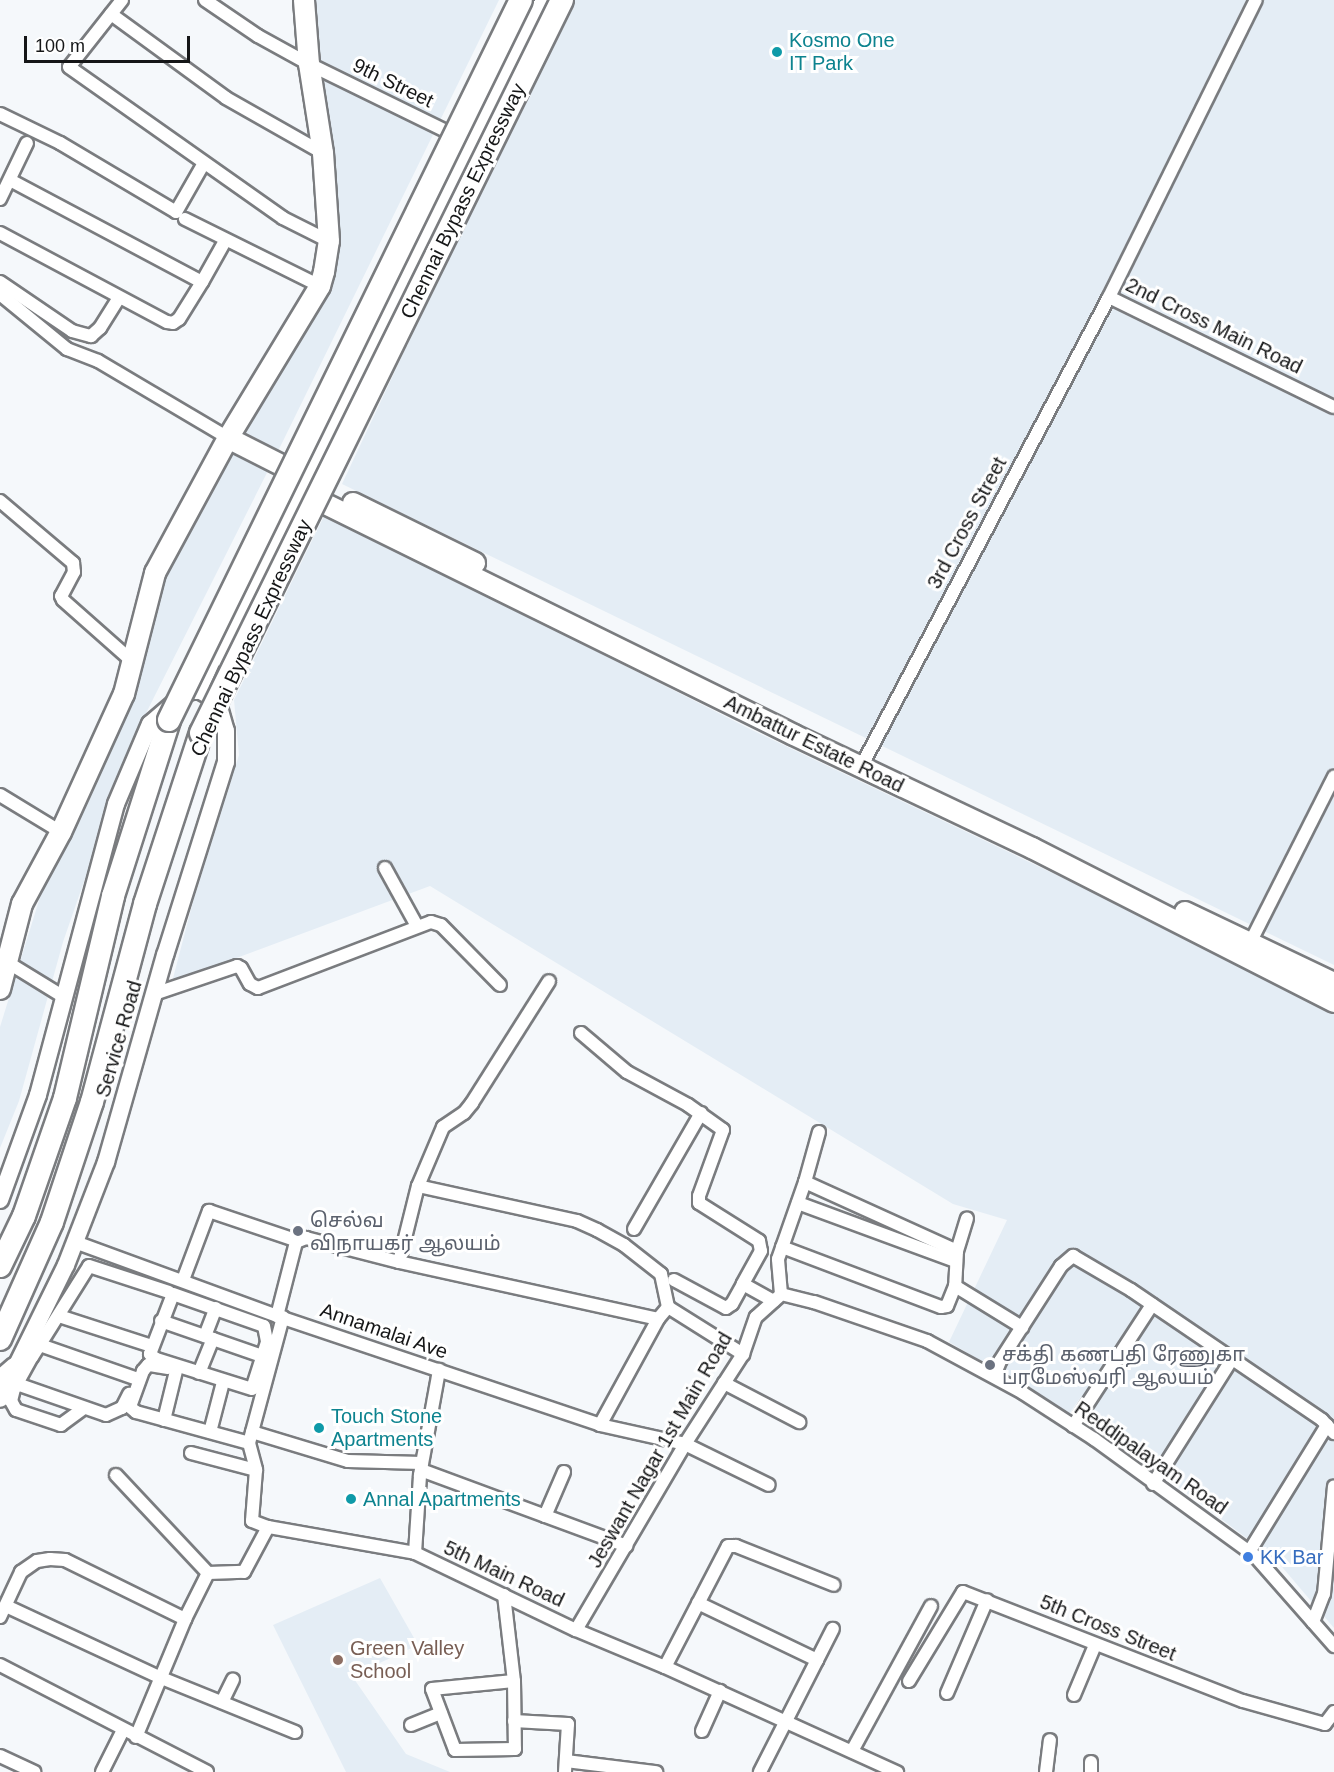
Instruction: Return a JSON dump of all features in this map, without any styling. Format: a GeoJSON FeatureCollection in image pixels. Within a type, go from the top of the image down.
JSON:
{"type":"FeatureCollection","features":[{"type":"Feature","properties":{"kind":"highway","name":"Chennai Bypass Expressway"},"geometry":{"type":"LineString","coordinates":[[0,1266],[24,1216],[65,1098],[113,896],[169,720],[521,0]]}},
{"type":"Feature","properties":{"kind":"highway","name":"Chennai Bypass Expressway"},"geometry":{"type":"LineString","coordinates":[[0,1339],[52,1222],[92,1102],[146,904],[201,733],[562,0]]}},
{"type":"Feature","properties":{"kind":"main road"},"geometry":{"type":"LineString","coordinates":[[0,989],[22,904],[61,832],[124,694],[155,573],[228,438],[320,286],[329,241],[323,153],[309,64],[304,0]]}},
{"type":"Feature","properties":{"kind":"main road"},"geometry":{"type":"LineString","coordinates":[[202,692],[467,141],[529,0]]}},
{"type":"Feature","properties":{"kind":"main road"},"geometry":{"type":"LineString","coordinates":[[467,141],[546,0]]}},
{"type":"Feature","properties":{"kind":"main road","name":"Ambattur Estate Road"},"geometry":{"type":"LineString","coordinates":[[228,438],[301,483],[345,506],[1032,848],[1247,950],[1334,983]]}},
{"type":"Feature","properties":{"kind":"main road","name":"Ambattur Estate Road"},"geometry":{"type":"LineString","coordinates":[[1247,950],[1334,1002]]}},
{"type":"Feature","properties":{"kind":"street"},"geometry":{"type":"LineString","coordinates":[[122,0],[69,67],[283,218],[329,241]]}},
{"type":"Feature","properties":{"kind":"street","name":"9th Street"},"geometry":{"type":"LineString","coordinates":[[205,0],[258,36],[309,64],[467,141]]}},
{"type":"Feature","properties":{"kind":"street","name":"3rd Cross Street"},"geometry":{"type":"LineString","coordinates":[[863,763],[1109,297],[1256,0]]}},
{"type":"Feature","properties":{"kind":"street"},"geometry":{"type":"LineString","coordinates":[[111,14],[226,98],[323,153]]}},
{"type":"Feature","properties":{"kind":"street"},"geometry":{"type":"LineString","coordinates":[[0,114],[60,143],[176,212],[204,163]]}},
{"type":"Feature","properties":{"kind":"street"},"geometry":{"type":"LineString","coordinates":[[0,199],[27,142]]}},
{"type":"Feature","properties":{"kind":"street"},"geometry":{"type":"LineString","coordinates":[[10,180],[202,282]]}},
{"type":"Feature","properties":{"kind":"street"},"geometry":{"type":"LineString","coordinates":[[185,219],[225,241],[320,286]]}},
{"type":"Feature","properties":{"kind":"street"},"geometry":{"type":"LineString","coordinates":[[0,233],[119,297],[173,323],[179,319],[225,241]]}},
{"type":"Feature","properties":{"kind":"street"},"geometry":{"type":"LineString","coordinates":[[0,282],[72,331],[91,336],[100,328],[119,297]]}},
{"type":"Feature","properties":{"kind":"street"},"geometry":{"type":"LineString","coordinates":[[0,294],[67,349],[98,361],[228,438]]}},
{"type":"Feature","properties":{"kind":"street","name":"2nd Cross Main Road"},"geometry":{"type":"LineString","coordinates":[[1109,297],[1334,407]]}},
{"type":"Feature","properties":{"kind":"street"},"geometry":{"type":"LineString","coordinates":[[0,501],[73,563],[74,573],[61,596],[63,600],[132,661]]}},
{"type":"Feature","properties":{"kind":"street"},"geometry":{"type":"LineString","coordinates":[[0,1200],[38,1095],[116,804],[150,724],[186,693],[202,692]]}},
{"type":"Feature","properties":{"kind":"street","name":"Service Road"},"geometry":{"type":"LineString","coordinates":[[0,1399],[75,1242],[106,1162],[154,994],[226,762],[226,731],[217,700],[202,692]]}},
{"type":"Feature","properties":{"kind":"street"},"geometry":{"type":"LineString","coordinates":[[1247,950],[1334,777]]}},
{"type":"Feature","properties":{"kind":"street"},"geometry":{"type":"LineString","coordinates":[[0,795],[61,832]]}},
{"type":"Feature","properties":{"kind":"street"},"geometry":{"type":"LineString","coordinates":[[385,868],[417,926]]}},
{"type":"Feature","properties":{"kind":"street"},"geometry":{"type":"LineString","coordinates":[[154,994],[237,966],[250,984],[258,988],[431,922],[441,925],[500,985]]}},
{"type":"Feature","properties":{"kind":"street"},"geometry":{"type":"LineString","coordinates":[[7,962],[64,997]]}},
{"type":"Feature","properties":{"kind":"street"},"geometry":{"type":"LineString","coordinates":[[399,1262],[418,1186],[443,1127],[464,1113],[472,1103],[549,981]]}},
{"type":"Feature","properties":{"kind":"street"},"geometry":{"type":"LineString","coordinates":[[581,1033],[627,1072],[720,1125],[723,1134],[699,1196],[699,1203],[761,1244],[761,1251],[732,1304],[726,1308],[674,1280]]}},
{"type":"Feature","properties":{"kind":"street"},"geometry":{"type":"LineString","coordinates":[[634,1229],[701,1113]]}},
{"type":"Feature","properties":{"kind":"street"},"geometry":{"type":"LineString","coordinates":[[777,1298],[777,1272],[782,1247],[805,1182],[819,1132]]}},
{"type":"Feature","properties":{"kind":"street"},"geometry":{"type":"LineString","coordinates":[[805,1182],[956,1256]]}},
{"type":"Feature","properties":{"kind":"street"},"geometry":{"type":"LineString","coordinates":[[418,1186],[576,1221],[597,1230],[624,1245],[661,1274],[668,1307],[743,1354]]}},
{"type":"Feature","properties":{"kind":"street"},"geometry":{"type":"LineString","coordinates":[[798,1203],[956,1256]]}},
{"type":"Feature","properties":{"kind":"street"},"geometry":{"type":"LineString","coordinates":[[11,1378],[105,1415],[122,1408],[169,1292],[178,1279],[209,1211],[298,1240],[306,1238],[399,1262],[658,1319]]}},
{"type":"Feature","properties":{"kind":"street"},"geometry":{"type":"LineString","coordinates":[[782,1247],[941,1307],[947,1306],[954,1286],[956,1256],[967,1219]]}},
{"type":"Feature","properties":{"kind":"street"},"geometry":{"type":"LineString","coordinates":[[256,1470],[247,1439],[298,1240]]}},
{"type":"Feature","properties":{"kind":"street","name":"Annamalai Ave"},"geometry":{"type":"LineString","coordinates":[[75,1242],[280,1316],[600,1425],[685,1443],[769,1485]]}},
{"type":"Feature","properties":{"kind":"street"},"geometry":{"type":"LineString","coordinates":[[84,1408],[62,1425],[16,1410],[11,1406],[11,1378],[40,1345],[98,1250]]}},
{"type":"Feature","properties":{"kind":"street"},"geometry":{"type":"LineString","coordinates":[[993,1376],[1000,1361],[1061,1266],[1073,1256],[1152,1305],[1232,1359],[1330,1429],[1249,1552]]}},
{"type":"Feature","properties":{"kind":"street"},"geometry":{"type":"LineString","coordinates":[[88,1266],[169,1292]]}},
{"type":"Feature","properties":{"kind":"street","name":"Reddipalayam Road"},"geometry":{"type":"LineString","coordinates":[[743,1284],[777,1298],[814,1302],[927,1341],[993,1376],[1072,1426],[1249,1552],[1334,1647]]}},
{"type":"Feature","properties":{"kind":"street"},"geometry":{"type":"LineString","coordinates":[[954,1286],[1022,1327]]}},
{"type":"Feature","properties":{"kind":"street"},"geometry":{"type":"LineString","coordinates":[[174,1294],[264,1326],[267,1358],[252,1389],[156,1359],[150,1353],[162,1321],[174,1294]]}},
{"type":"Feature","properties":{"kind":"street","name":"Jeswant Nagar 1st Main Road"},"geometry":{"type":"LineString","coordinates":[[576,1630],[685,1443],[743,1354],[756,1317],[777,1298]]}},
{"type":"Feature","properties":{"kind":"street"},"geometry":{"type":"LineString","coordinates":[[1072,1426],[1152,1305]]}},
{"type":"Feature","properties":{"kind":"street"},"geometry":{"type":"LineString","coordinates":[[600,1425],[658,1319],[668,1307]]}},
{"type":"Feature","properties":{"kind":"street"},"geometry":{"type":"LineString","coordinates":[[199,1373],[216,1308]]}},
{"type":"Feature","properties":{"kind":"street"},"geometry":{"type":"LineString","coordinates":[[59,1316],[149,1345]]}},
{"type":"Feature","properties":{"kind":"street"},"geometry":{"type":"LineString","coordinates":[[162,1321],[267,1358]]}},
{"type":"Feature","properties":{"kind":"street"},"geometry":{"type":"LineString","coordinates":[[40,1345],[135,1378]]}},
{"type":"Feature","properties":{"kind":"street"},"geometry":{"type":"LineString","coordinates":[[1153,1484],[1232,1359]]}},
{"type":"Feature","properties":{"kind":"street"},"geometry":{"type":"LineString","coordinates":[[256,1397],[159,1365],[148,1365],[130,1407],[136,1413],[210,1432],[348,1461],[422,1466],[626,1546]]}},
{"type":"Feature","properties":{"kind":"street"},"geometry":{"type":"LineString","coordinates":[[415,1553],[422,1466],[439,1370]]}},
{"type":"Feature","properties":{"kind":"street"},"geometry":{"type":"LineString","coordinates":[[164,1420],[176,1371]]}},
{"type":"Feature","properties":{"kind":"street"},"geometry":{"type":"LineString","coordinates":[[724,1383],[799,1422]]}},
{"type":"Feature","properties":{"kind":"street"},"geometry":{"type":"LineString","coordinates":[[210,1432],[222,1386]]}},
{"type":"Feature","properties":{"kind":"street"},"geometry":{"type":"LineString","coordinates":[[191,1453],[256,1470]]}},
{"type":"Feature","properties":{"kind":"street","name":"5th Main Road"},"geometry":{"type":"LineString","coordinates":[[256,1470],[252,1521],[268,1527],[415,1553],[576,1630],[720,1691],[897,1772]]}},
{"type":"Feature","properties":{"kind":"street"},"geometry":{"type":"LineString","coordinates":[[545,1516],[564,1472]]}},
{"type":"Feature","properties":{"kind":"street"},"geometry":{"type":"LineString","coordinates":[[116,1475],[208,1573],[243,1572],[268,1527]]}},
{"type":"Feature","properties":{"kind":"street"},"geometry":{"type":"LineString","coordinates":[[1313,1622],[1324,1594],[1334,1486]]}},
{"type":"Feature","properties":{"kind":"street"},"geometry":{"type":"LineString","coordinates":[[665,1667],[726,1549],[732,1545],[834,1585]]}},
{"type":"Feature","properties":{"kind":"street"},"geometry":{"type":"LineString","coordinates":[[185,1618],[65,1560],[37,1561],[21,1572],[3,1611],[295,1732]]}},
{"type":"Feature","properties":{"kind":"street"},"geometry":{"type":"LineString","coordinates":[[136,1737],[159,1677],[208,1573]]}},
{"type":"Feature","properties":{"kind":"street","name":"5th Cross Street"},"geometry":{"type":"LineString","coordinates":[[909,1681],[960,1595],[969,1592],[1095,1645],[1243,1701],[1325,1724],[1334,1712]]}},
{"type":"Feature","properties":{"kind":"street"},"geometry":{"type":"LineString","coordinates":[[504,1595],[514,1681],[515,1749],[455,1750],[432,1689],[514,1681]]}},
{"type":"Feature","properties":{"kind":"street"},"geometry":{"type":"LineString","coordinates":[[947,1693],[987,1600]]}},
{"type":"Feature","properties":{"kind":"street"},"geometry":{"type":"LineString","coordinates":[[698,1603],[817,1660]]}},
{"type":"Feature","properties":{"kind":"street"},"geometry":{"type":"LineString","coordinates":[[852,1751],[931,1606]]}},
{"type":"Feature","properties":{"kind":"street"},"geometry":{"type":"LineString","coordinates":[[760,1772],[833,1629]]}},
{"type":"Feature","properties":{"kind":"street"},"geometry":{"type":"LineString","coordinates":[[1074,1695],[1095,1645]]}},
{"type":"Feature","properties":{"kind":"street"},"geometry":{"type":"LineString","coordinates":[[0,1665],[207,1772]]}},
{"type":"Feature","properties":{"kind":"street"},"geometry":{"type":"LineString","coordinates":[[222,1702],[233,1679]]}},
{"type":"Feature","properties":{"kind":"street"},"geometry":{"type":"LineString","coordinates":[[702,1731],[720,1691]]}},
{"type":"Feature","properties":{"kind":"street"},"geometry":{"type":"LineString","coordinates":[[411,1725],[441,1713]]}},
{"type":"Feature","properties":{"kind":"street"},"geometry":{"type":"LineString","coordinates":[[514,1720],[568,1724],[565,1767],[656,1772]]}},
{"type":"Feature","properties":{"kind":"street"},"geometry":{"type":"LineString","coordinates":[[102,1772],[123,1730]]}},
{"type":"Feature","properties":{"kind":"street"},"geometry":{"type":"LineString","coordinates":[[1047,1772],[1050,1740]]}},
{"type":"Feature","properties":{"kind":"street"},"geometry":{"type":"LineString","coordinates":[[0,1756],[35,1772]]}},
{"type":"Feature","properties":{"kind":"shaded area"},"geometry":{"type":"Polygon","coordinates":[[[313,0],[499,0],[284,439],[134,737],[63,942],[19,1101],[0,1148],[0,1027],[40,897],[106,755],[145,634],[173,559],[315,312],[337,254],[331,160],[313,0]]]}},
{"type":"Feature","properties":{"kind":"shaded area"},"geometry":{"type":"Polygon","coordinates":[[[574,0],[1334,0],[1334,965],[342,484],[503,141],[574,0]]]}},
{"type":"Feature","properties":{"kind":"shaded area"},"geometry":{"type":"Polygon","coordinates":[[[325,514],[752,730],[1334,1007],[1334,1628],[1277,1561],[1119,1442],[949,1342],[1007,1220],[953,1204],[430,886],[172,982],[194,898],[239,755],[234,700],[325,514]]]}},
{"type":"Feature","properties":{"kind":"shaded area","name":"Green Valley School"},"geometry":{"type":"Polygon","coordinates":[[[380,1578],[418,1645],[352,1676],[406,1754],[450,1772],[346,1772],[273,1625],[380,1578]]]}},
{"type":"Feature","properties":{"kind":"place","name":"Kosmo One IT Park"},"geometry":{"type":"Point","coordinates":[777,52]}},
{"type":"Feature","properties":{"kind":"place","name":"செல்வ விநாயகர் ஆலயம்"},"geometry":{"type":"Point","coordinates":[298,1231]}},
{"type":"Feature","properties":{"kind":"place","name":"சக்தி கணபதி ரேணுகா பரமேஸ்வரி ஆலயம்"},"geometry":{"type":"Point","coordinates":[990,1365]}},
{"type":"Feature","properties":{"kind":"place","name":"Touch Stone Apartments"},"geometry":{"type":"Point","coordinates":[319,1428]}},
{"type":"Feature","properties":{"kind":"place","name":"Annal Apartments"},"geometry":{"type":"Point","coordinates":[351,1499]}},
{"type":"Feature","properties":{"kind":"place","name":"KK Bar"},"geometry":{"type":"Point","coordinates":[1248,1557]}},
{"type":"Feature","properties":{"kind":"place","name":"Green Valley School"},"geometry":{"type":"Point","coordinates":[338,1660]}}]}
